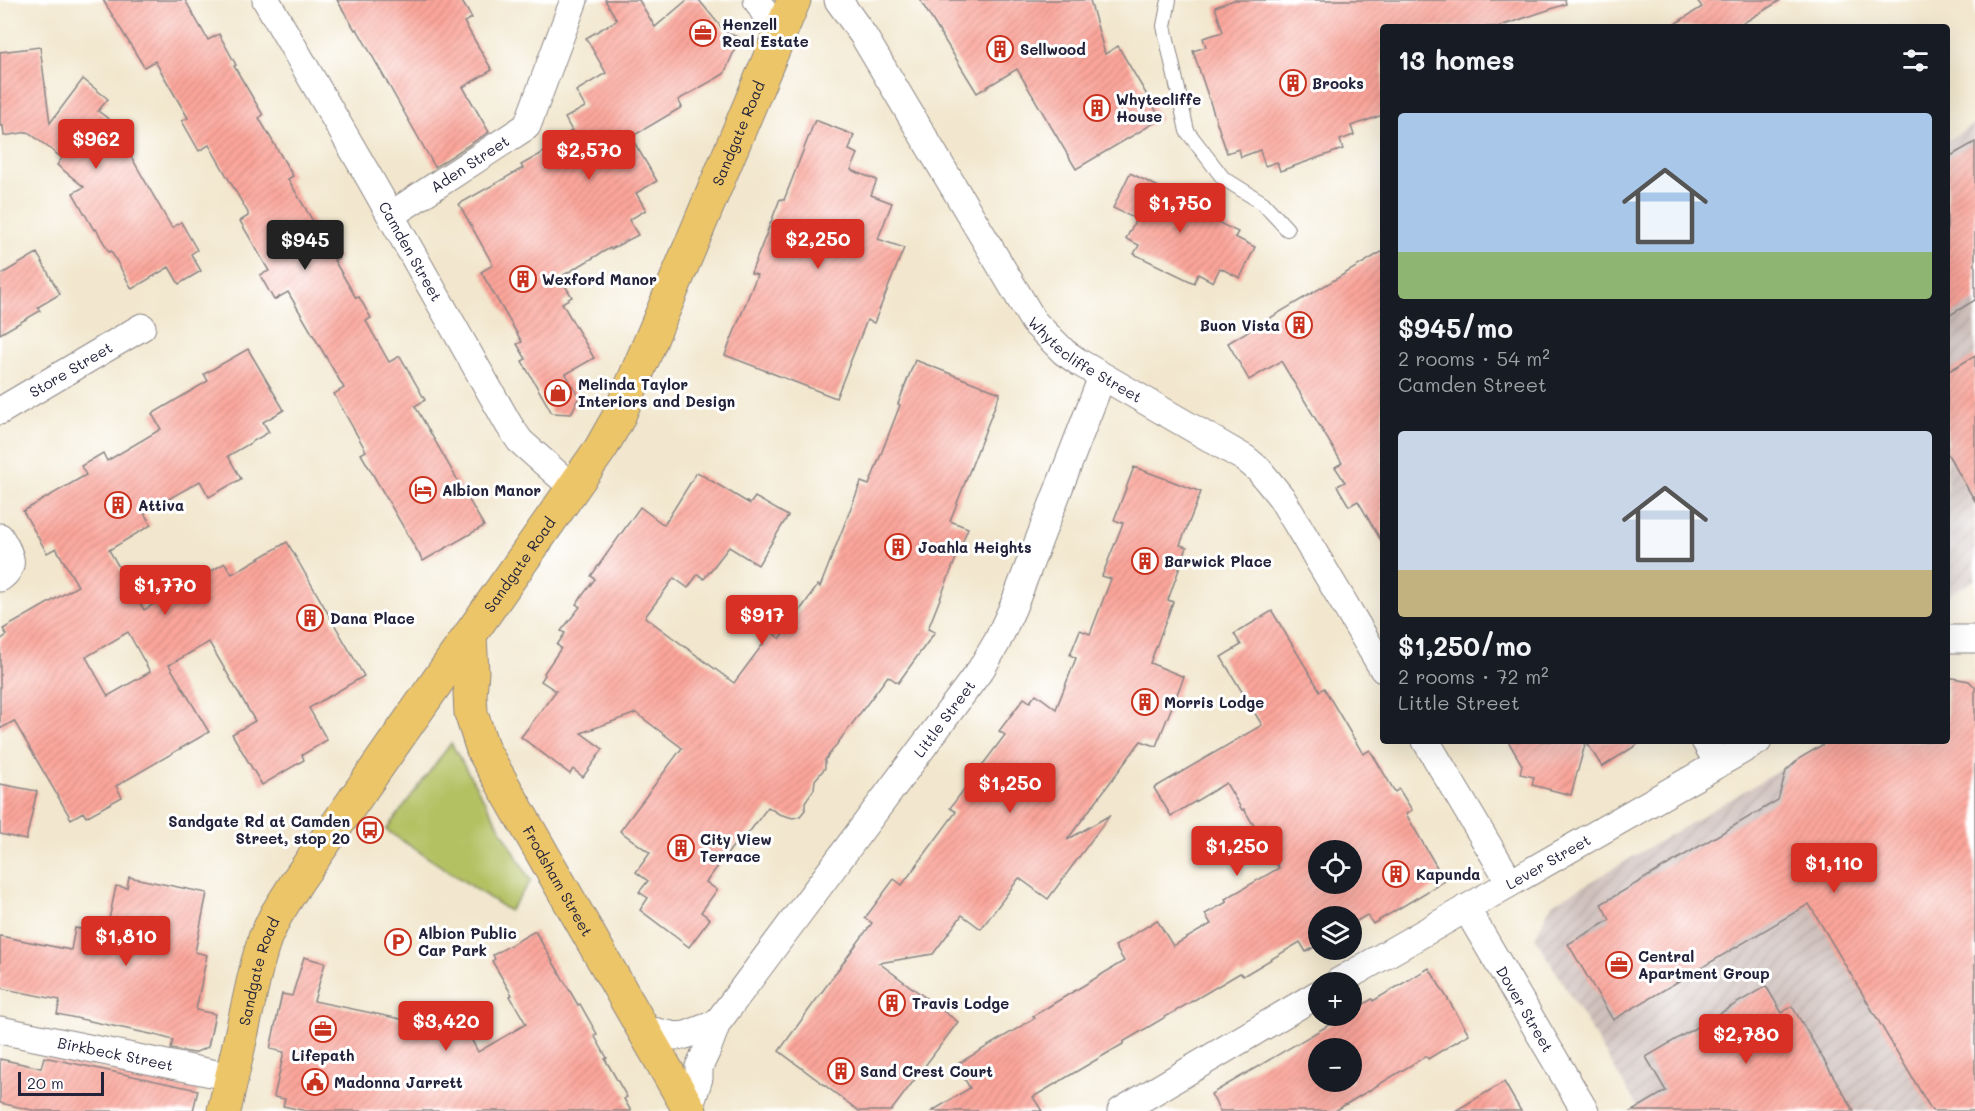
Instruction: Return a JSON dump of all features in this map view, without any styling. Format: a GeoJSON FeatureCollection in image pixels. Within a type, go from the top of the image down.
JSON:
{"type":"FeatureCollection","features":[{"type":"Feature","properties":{"kind":"highway","name":"Sandgate Road"},"geometry":{"type":"LineString","coordinates":[[224,1111],[257,965],[276,915],[297,880],[601,448],[623,408],[794,0]]}},
{"type":"Feature","properties":{"kind":"highway","name":"Frodsham Street"},"geometry":{"type":"LineString","coordinates":[[470,637],[471,713],[483,750],[689,1110]]}},
{"type":"Feature","properties":{"kind":"street","name":"Camden Street"},"geometry":{"type":"LineString","coordinates":[[266,0],[509,425],[520,441],[573,488]]}},
{"type":"Feature","properties":{"kind":"street","name":"Aden Street"},"geometry":{"type":"LineString","coordinates":[[391,215],[527,126],[574,0]]}},
{"type":"Feature","properties":{"kind":"street"},"geometry":{"type":"LineString","coordinates":[[757,0],[778,36]]}},
{"type":"Feature","properties":{"kind":"street","name":"Whytecliffe Street"},"geometry":{"type":"LineString","coordinates":[[838,0],[863,35],[1034,322],[1064,352],[1102,377],[1246,459],[1259,470],[1281,497],[1380,664]]}},
{"type":"Feature","properties":{"kind":"street","name":"Store Street"},"geometry":{"type":"LineString","coordinates":[[0,411],[142,327]]}},
{"type":"Feature","properties":{"kind":"street","name":"Little Street"},"geometry":{"type":"LineString","coordinates":[[689,1110],[699,1078],[699,1067],[708,1050],[717,1023],[981,669],[997,642],[1102,377]]}},
{"type":"Feature","properties":{"kind":"street"},"geometry":{"type":"LineString","coordinates":[[0,537],[11,564],[8,571],[0,578]]}},
{"type":"Feature","properties":{"kind":"street"},"geometry":{"type":"LineString","coordinates":[[1950,638],[1975,639]]}},
{"type":"Feature","properties":{"kind":"street"},"geometry":{"type":"LineString","coordinates":[[1428,744],[1510,882]]}},
{"type":"Feature","properties":{"kind":"street","name":"Lever Street"},"geometry":{"type":"LineString","coordinates":[[1355,972],[1510,882],[1711,752],[1745,744]]}},
{"type":"Feature","properties":{"kind":"street","name":"Dover Street"},"geometry":{"type":"LineString","coordinates":[[1466,908],[1585,1111]]}},
{"type":"Feature","properties":{"kind":"street"},"geometry":{"type":"LineString","coordinates":[[1120,1111],[1308,1000]]}},
{"type":"Feature","properties":{"kind":"street"},"geometry":{"type":"LineString","coordinates":[[643,1029],[676,1036],[686,1035],[717,1023]]}},
{"type":"Feature","properties":{"kind":"street","name":"Birkbeck Street"},"geometry":{"type":"LineString","coordinates":[[0,1030],[231,1077]]}},
{"type":"Feature","properties":{"kind":"lane"},"geometry":{"type":"LineString","coordinates":[[1169,0],[1164,26],[1187,131],[1223,178],[1263,203],[1287,229]]}},
{"type":"Feature","properties":{"kind":"shaded area"},"geometry":{"type":"Polygon","coordinates":[[[1975,124],[1975,580],[1950,593],[1950,139],[1975,124]]]}},
{"type":"Feature","properties":{"kind":"shaded area"},"geometry":{"type":"Polygon","coordinates":[[[1950,678],[1969,681],[1975,687],[1975,1111],[1640,1111],[1535,937],[1551,905],[1824,744],[1950,744],[1950,678]]]}},
{"type":"Feature","properties":{"kind":"green space"},"geometry":{"type":"Polygon","coordinates":[[[451,743],[531,881],[509,911],[386,830],[451,743]]]}},
{"type":"Feature","properties":{"kind":"building"},"geometry":{"type":"Polygon","coordinates":[[[103,0],[185,0],[208,40],[219,34],[236,65],[234,66],[263,115],[259,118],[293,176],[288,179],[321,235],[324,233],[339,258],[334,260],[356,298],[359,297],[371,318],[366,321],[389,362],[400,356],[425,400],[415,406],[484,526],[423,561],[361,454],[366,451],[334,394],[344,388],[288,292],[274,300],[260,275],[269,271],[240,221],[248,216],[248,213],[209,145],[199,151],[182,121],[188,118],[155,61],[144,67],[103,0]]]}},
{"type":"Feature","properties":{"kind":"building"},"geometry":{"type":"Polygon","coordinates":[[[337,0],[461,0],[472,18],[464,22],[492,70],[463,87],[489,132],[435,167],[357,29],[355,30],[337,0]]]}},
{"type":"Feature","properties":{"kind":"building"},"geometry":{"type":"Polygon","coordinates":[[[605,0],[639,0],[655,27],[687,0],[699,0],[725,32],[740,38],[724,74],[678,100],[682,107],[631,137],[657,181],[636,193],[646,210],[629,220],[638,235],[610,248],[560,277],[572,297],[562,303],[594,358],[566,374],[579,397],[571,414],[552,413],[522,361],[526,359],[517,344],[522,342],[481,272],[493,265],[459,204],[523,168],[521,165],[553,147],[550,143],[572,131],[565,118],[585,107],[576,91],[606,73],[586,38],[617,20],[605,0]]]}},
{"type":"Feature","properties":{"kind":"building"},"geometry":{"type":"Polygon","coordinates":[[[920,0],[1090,0],[1105,54],[1118,46],[1161,119],[1076,169],[1017,69],[977,93],[920,0]]]}},
{"type":"Feature","properties":{"kind":"building","name":"Brooks"},"geometry":{"type":"Polygon","coordinates":[[[1234,0],[1565,0],[1566,4],[1507,24],[1380,24],[1380,116],[1351,126],[1354,135],[1340,140],[1343,149],[1280,171],[1277,162],[1265,166],[1260,150],[1241,157],[1239,149],[1227,153],[1193,51],[1206,47],[1203,38],[1223,32],[1215,7],[1234,0]]]}},
{"type":"Feature","properties":{"kind":"building"},"geometry":{"type":"Polygon","coordinates":[[[1697,0],[1781,0],[1742,24],[1675,24],[1702,7],[1697,0]]]}},
{"type":"Feature","properties":{"kind":"building"},"geometry":{"type":"Polygon","coordinates":[[[40,47],[50,123],[83,79],[108,99],[98,111],[120,127],[117,132],[172,228],[181,222],[197,250],[191,254],[201,271],[179,284],[169,267],[132,289],[111,251],[109,252],[96,229],[94,230],[73,193],[84,187],[57,165],[62,158],[28,132],[4,136],[3,126],[0,126],[0,52],[40,47]]]}},
{"type":"Feature","properties":{"kind":"building"},"geometry":{"type":"Polygon","coordinates":[[[815,120],[854,135],[849,150],[858,154],[851,170],[877,180],[871,195],[892,203],[878,239],[904,248],[874,323],[867,320],[836,398],[725,355],[757,275],[751,273],[780,199],[784,200],[815,120]]]}},
{"type":"Feature","properties":{"kind":"building"},"geometry":{"type":"Polygon","coordinates":[[[1975,142],[1975,300],[1950,315],[1950,156],[1975,142]]]}},
{"type":"Feature","properties":{"kind":"building"},"geometry":{"type":"Polygon","coordinates":[[[1130,173],[1193,201],[1189,208],[1238,232],[1235,237],[1255,247],[1240,278],[1220,268],[1213,282],[1198,274],[1194,283],[1134,254],[1139,245],[1126,239],[1136,219],[1113,208],[1130,173]]]}},
{"type":"Feature","properties":{"kind":"building"},"geometry":{"type":"Polygon","coordinates":[[[37,253],[60,294],[38,307],[40,311],[0,334],[0,275],[37,253]]]}},
{"type":"Feature","properties":{"kind":"building"},"geometry":{"type":"Polygon","coordinates":[[[1380,253],[1380,539],[1358,501],[1349,506],[1337,486],[1345,482],[1335,467],[1342,463],[1281,361],[1249,380],[1228,343],[1380,253]]]}},
{"type":"Feature","properties":{"kind":"building"},"geometry":{"type":"Polygon","coordinates":[[[248,349],[284,410],[263,422],[269,432],[228,456],[241,479],[209,497],[200,481],[144,513],[151,525],[109,550],[144,610],[225,563],[232,574],[287,542],[364,676],[309,708],[327,740],[302,755],[304,760],[262,785],[232,734],[255,721],[209,642],[169,665],[209,732],[116,786],[122,797],[86,817],[83,812],[71,819],[14,721],[0,729],[0,640],[7,635],[3,629],[78,586],[56,548],[47,553],[23,511],[86,475],[81,466],[103,453],[107,461],[161,429],[152,414],[208,381],[204,374],[248,349]],[[128,632],[86,657],[108,696],[150,672],[128,632]]]}},
{"type":"Feature","properties":{"kind":"building"},"geometry":{"type":"Polygon","coordinates":[[[1975,356],[1975,501],[1950,458],[1950,370],[1975,356]]]}},
{"type":"Feature","properties":{"kind":"building"},"geometry":{"type":"Polygon","coordinates":[[[915,360],[1000,393],[950,521],[968,528],[928,629],[935,632],[898,683],[888,676],[825,760],[825,768],[815,780],[814,789],[805,802],[805,810],[800,816],[793,818],[779,814],[768,807],[741,843],[737,841],[706,882],[717,890],[701,912],[710,919],[689,947],[640,910],[648,898],[639,892],[648,881],[636,872],[650,853],[620,831],[682,748],[636,713],[581,733],[603,749],[583,777],[573,769],[570,774],[521,737],[556,691],[541,681],[544,673],[561,648],[557,645],[565,633],[561,631],[580,607],[576,604],[595,579],[591,576],[640,507],[664,525],[697,472],[750,504],[755,497],[788,516],[758,565],[729,547],[704,579],[698,574],[688,588],[674,578],[645,617],[734,683],[772,632],[780,639],[818,585],[820,587],[861,482],[869,485],[915,360]]]}},
{"type":"Feature","properties":{"kind":"building"},"geometry":{"type":"Polygon","coordinates":[[[1134,467],[1201,492],[1180,545],[1187,547],[1168,600],[1173,602],[1150,663],[1184,677],[1156,746],[1141,741],[1067,840],[1110,815],[1048,899],[1019,878],[981,929],[962,915],[933,954],[879,963],[958,1022],[891,1111],[859,1111],[779,1051],[872,923],[865,918],[894,879],[902,885],[956,812],[950,808],[1005,735],[999,731],[1024,698],[1030,702],[1036,694],[1056,709],[1076,658],[1070,655],[1080,630],[1090,634],[1111,579],[1102,576],[1123,523],[1114,520],[1134,467]]]}},
{"type":"Feature","properties":{"kind":"building"},"geometry":{"type":"Polygon","coordinates":[[[1272,611],[1320,691],[1324,688],[1363,754],[1370,750],[1395,792],[1399,789],[1412,810],[1406,814],[1445,881],[1373,924],[1367,915],[1362,918],[1362,906],[1308,906],[1308,951],[1306,952],[1300,942],[1243,976],[1240,973],[1123,1042],[1033,1097],[1042,1111],[932,1111],[970,1088],[956,1065],[1124,961],[1115,946],[1157,920],[1173,946],[1211,924],[1205,914],[1227,902],[1225,899],[1279,868],[1226,783],[1171,816],[1154,788],[1262,725],[1221,657],[1241,645],[1234,634],[1272,611]]]}},
{"type":"Feature","properties":{"kind":"building"},"geometry":{"type":"Polygon","coordinates":[[[1950,678],[1969,681],[1975,687],[1975,1111],[1932,1111],[1809,904],[1613,1020],[1568,944],[1610,920],[1601,904],[1778,800],[1786,771],[1800,758],[1824,744],[1950,744],[1950,678]]]}},
{"type":"Feature","properties":{"kind":"building"},"geometry":{"type":"Polygon","coordinates":[[[1510,744],[1585,744],[1571,795],[1532,785],[1534,777],[1520,774],[1522,765],[1510,744]]]}},
{"type":"Feature","properties":{"kind":"building"},"geometry":{"type":"Polygon","coordinates":[[[1588,744],[1638,744],[1602,767],[1588,744]]]}},
{"type":"Feature","properties":{"kind":"building"},"geometry":{"type":"Polygon","coordinates":[[[0,784],[37,791],[26,840],[0,834],[0,784]]]}},
{"type":"Feature","properties":{"kind":"building"},"geometry":{"type":"Polygon","coordinates":[[[129,877],[207,893],[195,952],[207,955],[196,1010],[215,1014],[208,1047],[194,1053],[171,1049],[173,1040],[57,1014],[60,1000],[0,988],[0,936],[71,950],[75,928],[106,934],[116,886],[127,888],[129,877]]]}},
{"type":"Feature","properties":{"kind":"building"},"geometry":{"type":"Polygon","coordinates":[[[535,931],[597,1034],[594,1035],[627,1097],[624,1099],[631,1111],[306,1111],[283,1106],[285,1099],[274,1097],[284,1052],[270,1049],[282,994],[292,996],[304,957],[325,963],[314,1001],[468,1033],[478,1052],[526,1024],[492,961],[495,959],[493,955],[535,931]]]}},
{"type":"Feature","properties":{"kind":"building"},"geometry":{"type":"Polygon","coordinates":[[[1429,968],[1469,1034],[1428,1059],[1426,1056],[1335,1111],[1220,1111],[1211,1094],[1327,1026],[1362,1026],[1362,1005],[1372,999],[1373,1001],[1429,968]]]}},
{"type":"Feature","properties":{"kind":"building"},"geometry":{"type":"Polygon","coordinates":[[[1766,986],[1782,1013],[1792,1006],[1854,1111],[1632,1111],[1666,1091],[1646,1057],[1766,986]]]}},
{"type":"Feature","properties":{"kind":"building"},"geometry":{"type":"Polygon","coordinates":[[[44,1057],[198,1090],[193,1111],[36,1111],[0,1103],[0,1059],[41,1068],[44,1057]]]}},
{"type":"Feature","properties":{"kind":"building"},"geometry":{"type":"Polygon","coordinates":[[[1504,1082],[1521,1111],[1455,1111],[1504,1082]]]}},
{"type":"Feature","properties":{"kind":"place","name":"Henzell Real Estate"},"geometry":{"type":"Point","coordinates":[703,33]}},
{"type":"Feature","properties":{"kind":"place","name":"Sellwood"},"geometry":{"type":"Point","coordinates":[1000,49]}},
{"type":"Feature","properties":{"kind":"place","name":"Brooks"},"geometry":{"type":"Point","coordinates":[1293,83]}},
{"type":"Feature","properties":{"kind":"place","name":"Whytecliffe House"},"geometry":{"type":"Point","coordinates":[1097,108]}},
{"type":"Feature","properties":{"kind":"place","name":"Wexford Manor"},"geometry":{"type":"Point","coordinates":[523,279]}},
{"type":"Feature","properties":{"kind":"place","name":"Buon Vista"},"geometry":{"type":"Point","coordinates":[1299,325]}},
{"type":"Feature","properties":{"kind":"place","name":"Melinda Taylor Interiors and Design"},"geometry":{"type":"Point","coordinates":[558,393]}},
{"type":"Feature","properties":{"kind":"place","name":"Albion Manor"},"geometry":{"type":"Point","coordinates":[423,490]}},
{"type":"Feature","properties":{"kind":"place","name":"Attiva"},"geometry":{"type":"Point","coordinates":[118,505]}},
{"type":"Feature","properties":{"kind":"place","name":"Joahla Heights"},"geometry":{"type":"Point","coordinates":[898,547]}},
{"type":"Feature","properties":{"kind":"place","name":"Barwick Place"},"geometry":{"type":"Point","coordinates":[1145,561]}},
{"type":"Feature","properties":{"kind":"place","name":"Dana Place"},"geometry":{"type":"Point","coordinates":[310,618]}},
{"type":"Feature","properties":{"kind":"place","name":"Morris Lodge"},"geometry":{"type":"Point","coordinates":[1145,702]}},
{"type":"Feature","properties":{"kind":"place","name":"Sandgate Rd at Camden Street, stop 20"},"geometry":{"type":"Point","coordinates":[370,830]}},
{"type":"Feature","properties":{"kind":"place","name":"City View Terrace"},"geometry":{"type":"Point","coordinates":[681,848]}},
{"type":"Feature","properties":{"kind":"place","name":"Kapunda"},"geometry":{"type":"Point","coordinates":[1396,874]}},
{"type":"Feature","properties":{"kind":"place","name":"Albion Public Car Park"},"geometry":{"type":"Point","coordinates":[398,942]}},
{"type":"Feature","properties":{"kind":"place","name":"Central Apartment Group"},"geometry":{"type":"Point","coordinates":[1619,965]}},
{"type":"Feature","properties":{"kind":"place","name":"Travis Lodge"},"geometry":{"type":"Point","coordinates":[892,1003]}},
{"type":"Feature","properties":{"kind":"place","name":"Lifepath"},"geometry":{"type":"Point","coordinates":[323,1029]}},
{"type":"Feature","properties":{"kind":"place","name":"Sand Crest Court"},"geometry":{"type":"Point","coordinates":[841,1071]}},
{"type":"Feature","properties":{"kind":"place","name":"Madonna Jarrett"},"geometry":{"type":"Point","coordinates":[315,1082]}}]}
